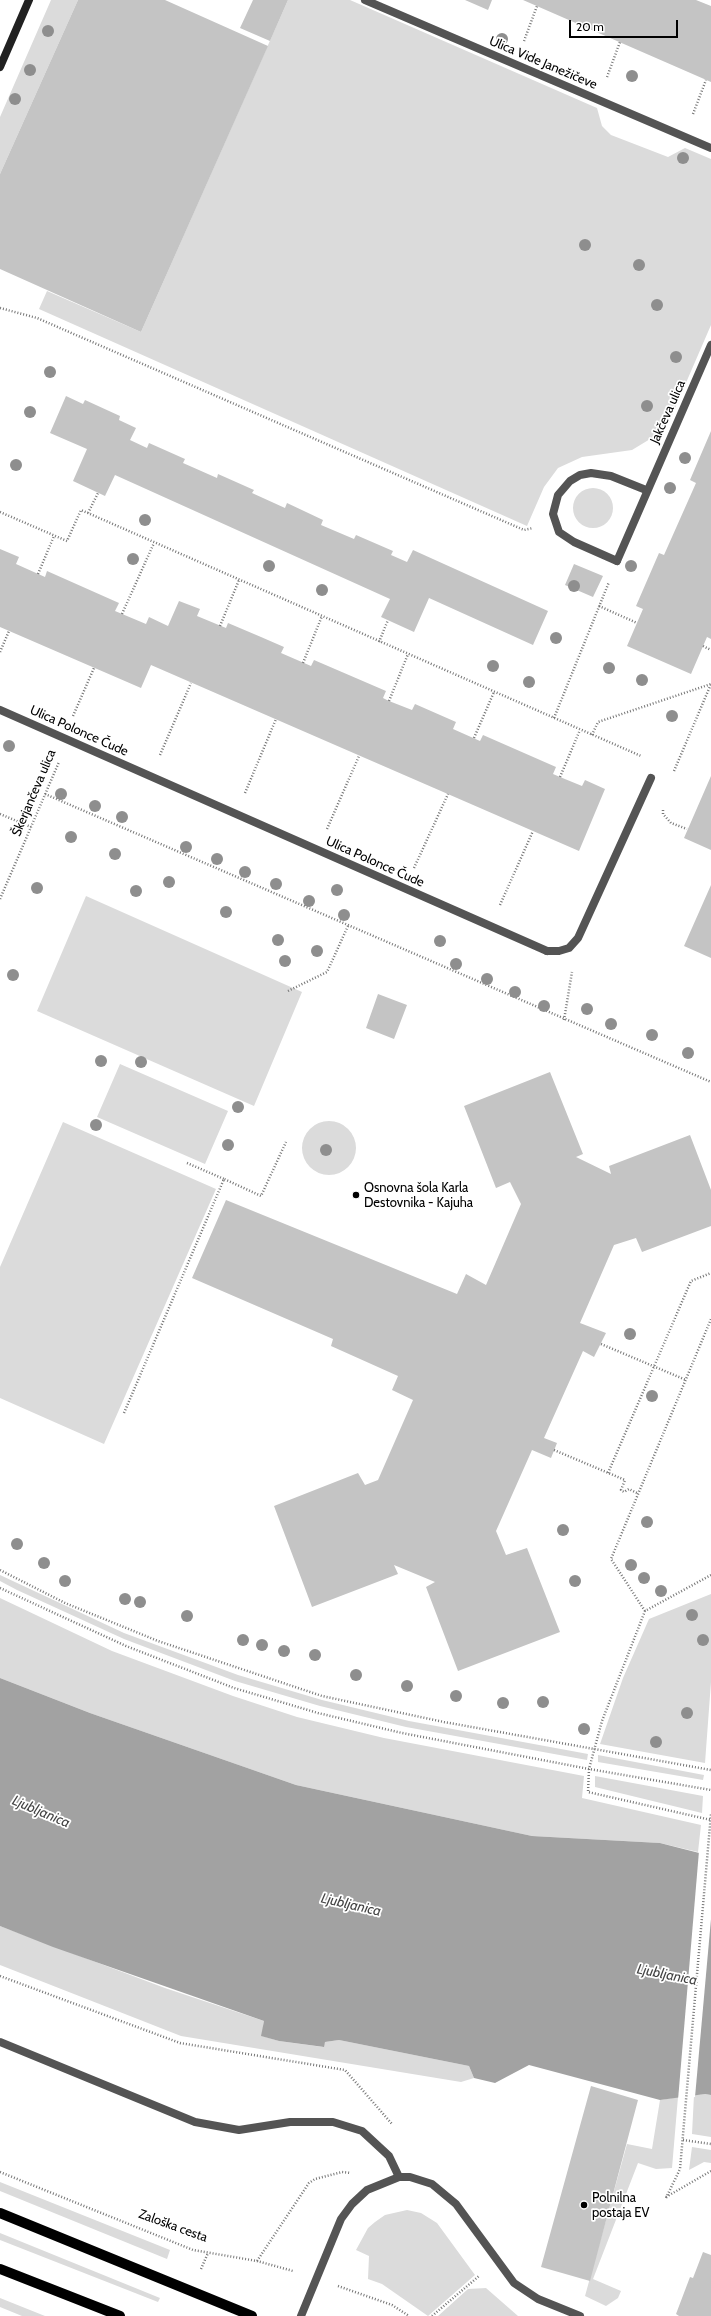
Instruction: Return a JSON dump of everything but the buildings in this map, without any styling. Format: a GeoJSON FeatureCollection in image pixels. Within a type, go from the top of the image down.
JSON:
{"type":"FeatureCollection","features":[{"type":"Feature","properties":{"kind":"main road"},"geometry":{"type":"LineString","coordinates":[[0,2213],[252,2316]]}},
{"type":"Feature","properties":{"kind":"main road"},"geometry":{"type":"LineString","coordinates":[[0,2269],[120,2316]]}},
{"type":"Feature","properties":{"kind":"street"},"geometry":{"type":"LineString","coordinates":[[0,67],[29,0]]}},
{"type":"Feature","properties":{"kind":"street","name":"Ulica Vide Janežičeve"},"geometry":{"type":"LineString","coordinates":[[366,0],[711,148]]}},
{"type":"Feature","properties":{"kind":"street","name":"Jakčeva ulica"},"geometry":{"type":"LineString","coordinates":[[617,561],[646,490],[711,345]]}},
{"type":"Feature","properties":{"kind":"street"},"geometry":{"type":"LineString","coordinates":[[617,561],[574,542],[559,532],[555,525],[553,514],[558,495],[570,481],[580,475],[603,473],[646,490]]}},
{"type":"Feature","properties":{"kind":"street","name":"Ulica Polonce Čude"},"geometry":{"type":"LineString","coordinates":[[0,710],[547,951],[559,952],[569,948],[578,938],[650,778]]}},
{"type":"Feature","properties":{"kind":"street"},"geometry":{"type":"LineString","coordinates":[[0,2042],[195,2122],[239,2130],[290,2122],[333,2122],[362,2131],[389,2156],[398,2177]]}},
{"type":"Feature","properties":{"kind":"street"},"geometry":{"type":"LineString","coordinates":[[301,2316],[341,2219],[352,2204],[367,2190],[398,2177],[410,2177],[432,2184],[442,2190],[456,2204],[496,2261],[514,2283],[538,2299],[580,2316]]}},
{"type":"Feature","properties":{"kind":"path"},"geometry":{"type":"LineString","coordinates":[[515,64],[537,6]]}},
{"type":"Feature","properties":{"kind":"path"},"geometry":{"type":"LineString","coordinates":[[598,100],[620,42]]}},
{"type":"Feature","properties":{"kind":"path"},"geometry":{"type":"LineString","coordinates":[[684,137],[706,80]]}},
{"type":"Feature","properties":{"kind":"path"},"geometry":{"type":"LineString","coordinates":[[0,308],[37,318],[524,530],[555,525]]}},
{"type":"Feature","properties":{"kind":"path"},"geometry":{"type":"LineString","coordinates":[[88,513],[98,493]]}},
{"type":"Feature","properties":{"kind":"path"},"geometry":{"type":"LineString","coordinates":[[0,512],[68,541],[81,510],[646,758]]}},
{"type":"Feature","properties":{"kind":"path"},"geometry":{"type":"LineString","coordinates":[[38,574],[54,536]]}},
{"type":"Feature","properties":{"kind":"path"},"geometry":{"type":"LineString","coordinates":[[122,614],[154,543]]}},
{"type":"Feature","properties":{"kind":"path"},"geometry":{"type":"LineString","coordinates":[[554,718],[617,561]]}},
{"type":"Feature","properties":{"kind":"path"},"geometry":{"type":"LineString","coordinates":[[220,626],[239,580]]}},
{"type":"Feature","properties":{"kind":"path"},"geometry":{"type":"LineString","coordinates":[[599,606],[637,623]]}},
{"type":"Feature","properties":{"kind":"path"},"geometry":{"type":"LineString","coordinates":[[303,663],[322,616]]}},
{"type":"Feature","properties":{"kind":"path"},"geometry":{"type":"LineString","coordinates":[[379,642],[388,620]]}},
{"type":"Feature","properties":{"kind":"path"},"geometry":{"type":"LineString","coordinates":[[0,652],[9,631]]}},
{"type":"Feature","properties":{"kind":"path"},"geometry":{"type":"LineString","coordinates":[[703,646],[711,650]]}},
{"type":"Feature","properties":{"kind":"path"},"geometry":{"type":"LineString","coordinates":[[389,701],[408,654]]}},
{"type":"Feature","properties":{"kind":"path"},"geometry":{"type":"LineString","coordinates":[[73,716],[94,668]]}},
{"type":"Feature","properties":{"kind":"path"},"geometry":{"type":"LineString","coordinates":[[159,756],[191,682]]}},
{"type":"Feature","properties":{"kind":"path"},"geometry":{"type":"LineString","coordinates":[[592,735],[598,722],[711,684]]}},
{"type":"Feature","properties":{"kind":"path"},"geometry":{"type":"LineString","coordinates":[[671,777],[711,684]]}},
{"type":"Feature","properties":{"kind":"path"},"geometry":{"type":"LineString","coordinates":[[474,738],[494,692]]}},
{"type":"Feature","properties":{"kind":"path"},"geometry":{"type":"LineString","coordinates":[[245,793],[276,719]]}},
{"type":"Feature","properties":{"kind":"path"},"geometry":{"type":"LineString","coordinates":[[560,777],[580,730]]}},
{"type":"Feature","properties":{"kind":"path","name":"Škerjančeva ulica"},"geometry":{"type":"LineString","coordinates":[[0,899],[68,740]]}},
{"type":"Feature","properties":{"kind":"path"},"geometry":{"type":"LineString","coordinates":[[327,830],[359,756]]}},
{"type":"Feature","properties":{"kind":"path"},"geometry":{"type":"LineString","coordinates":[[668,768],[674,771]]}},
{"type":"Feature","properties":{"kind":"path"},"geometry":{"type":"LineString","coordinates":[[45,794],[564,1020],[711,1082]]}},
{"type":"Feature","properties":{"kind":"path"},"geometry":{"type":"LineString","coordinates":[[414,868],[448,794]]}},
{"type":"Feature","properties":{"kind":"path"},"geometry":{"type":"LineString","coordinates":[[663,807],[664,814],[671,824],[688,829]]}},
{"type":"Feature","properties":{"kind":"path"},"geometry":{"type":"LineString","coordinates":[[0,814],[31,827]]}},
{"type":"Feature","properties":{"kind":"path"},"geometry":{"type":"LineString","coordinates":[[500,906],[533,831]]}},
{"type":"Feature","properties":{"kind":"path"},"geometry":{"type":"LineString","coordinates":[[288,991],[327,972],[348,926]]}},
{"type":"Feature","properties":{"kind":"path"},"geometry":{"type":"LineString","coordinates":[[564,1020],[578,938]]}},
{"type":"Feature","properties":{"kind":"path"},"geometry":{"type":"LineString","coordinates":[[187,1163],[262,1196],[286,1142]]}},
{"type":"Feature","properties":{"kind":"path"},"geometry":{"type":"LineString","coordinates":[[124,1413],[224,1179]]}},
{"type":"Feature","properties":{"kind":"path"},"geometry":{"type":"LineString","coordinates":[[608,1473],[691,1281],[711,1273]]}},
{"type":"Feature","properties":{"kind":"path"},"geometry":{"type":"LineString","coordinates":[[644,1611],[611,1559],[637,1492],[711,1320]]}},
{"type":"Feature","properties":{"kind":"path"},"geometry":{"type":"LineString","coordinates":[[601,1344],[686,1380]]}},
{"type":"Feature","properties":{"kind":"path"},"geometry":{"type":"LineString","coordinates":[[554,1450],[625,1480],[621,1490],[624,1492],[629,1489],[637,1492]]}},
{"type":"Feature","properties":{"kind":"path"},"geometry":{"type":"LineString","coordinates":[[0,1570],[65,1603],[158,1641],[322,1696],[444,1722],[711,1770]]}},
{"type":"Feature","properties":{"kind":"path"},"geometry":{"type":"LineString","coordinates":[[711,1575],[644,1611],[608,1703],[589,1769],[588,1792],[711,1820]]}},
{"type":"Feature","properties":{"kind":"path"},"geometry":{"type":"LineString","coordinates":[[0,1588],[126,1646],[234,1688],[318,1713],[394,1731],[589,1769],[711,1790]]}},
{"type":"Feature","properties":{"kind":"path"},"geometry":{"type":"LineString","coordinates":[[711,1814],[680,2169],[666,2198],[711,2171]]}},
{"type":"Feature","properties":{"kind":"path"},"geometry":{"type":"LineString","coordinates":[[0,1976],[180,2043],[345,2070],[396,2129]]}},
{"type":"Feature","properties":{"kind":"path"},"geometry":{"type":"LineString","coordinates":[[683,2140],[711,2144]]}},
{"type":"Feature","properties":{"kind":"path","name":"Zaloška cesta"},"geometry":{"type":"LineString","coordinates":[[0,2172],[193,2250],[257,2261],[309,2183],[315,2179],[342,2172],[356,2173]]}},
{"type":"Feature","properties":{"kind":"path"},"geometry":{"type":"LineString","coordinates":[[432,2316],[496,2261]]}},
{"type":"Feature","properties":{"kind":"path"},"geometry":{"type":"LineString","coordinates":[[354,2292],[392,2305],[409,2316]]}},
{"type":"Feature","properties":{"kind":"shaded area"},"geometry":{"type":"Polygon","coordinates":[[[51,0],[78,0],[0,174],[0,117],[51,0]]]}},
{"type":"Feature","properties":{"kind":"shaded area"},"geometry":{"type":"Polygon","coordinates":[[[288,0],[350,0],[597,108],[602,126],[611,135],[668,157],[685,148],[711,159],[711,325],[669,422],[660,433],[632,450],[582,457],[558,468],[544,487],[527,526],[39,309],[47,291],[141,332],[288,0]]]}},
{"type":"Feature","properties":{"kind":"shaded area"},"geometry":{"type":"Polygon","coordinates":[[[597,488],[604,491],[610,497],[613,508],[612,516],[604,525],[597,528],[589,528],[582,525],[574,516],[573,504],[576,497],[585,489],[597,488]]]}},
{"type":"Feature","properties":{"kind":"shaded area"},"geometry":{"type":"Polygon","coordinates":[[[86,896],[302,992],[254,1106],[37,1011],[86,896]]]}},
{"type":"Feature","properties":{"kind":"shaded area"},"geometry":{"type":"Polygon","coordinates":[[[120,1064],[228,1111],[205,1164],[97,1117],[120,1064]]]}},
{"type":"Feature","properties":{"kind":"shaded area"},"geometry":{"type":"Polygon","coordinates":[[[329,1121],[339,1123],[348,1129],[354,1138],[356,1148],[354,1158],[348,1167],[339,1173],[329,1175],[319,1173],[310,1167],[304,1158],[302,1148],[304,1138],[310,1129],[319,1123],[329,1121]]]}},
{"type":"Feature","properties":{"kind":"shaded area"},"geometry":{"type":"Polygon","coordinates":[[[63,1122],[216,1189],[104,1444],[0,1398],[0,1267],[63,1122]]]}},
{"type":"Feature","properties":{"kind":"shaded area"},"geometry":{"type":"Polygon","coordinates":[[[0,1575],[124,1633],[238,1675],[322,1700],[409,1721],[588,1754],[587,1760],[406,1727],[320,1706],[235,1681],[124,1639],[17,1590],[0,1581],[0,1575]]]}},
{"type":"Feature","properties":{"kind":"shaded area"},"geometry":{"type":"Polygon","coordinates":[[[711,1594],[711,1682],[705,1763],[600,1744],[623,1678],[649,1619],[711,1594]]]}},
{"type":"Feature","properties":{"kind":"shaded area"},"geometry":{"type":"Polygon","coordinates":[[[0,1598],[112,1651],[233,1696],[297,1717],[384,1738],[584,1776],[582,1798],[701,1825],[698,1852],[660,1843],[532,1836],[296,1785],[90,1713],[0,1678],[0,1598]]]}},
{"type":"Feature","properties":{"kind":"shaded area"},"geometry":{"type":"Polygon","coordinates":[[[598,1755],[704,1775],[703,1780],[598,1762],[598,1755]]]}},
{"type":"Feature","properties":{"kind":"shaded area"},"geometry":{"type":"Polygon","coordinates":[[[595,1776],[703,1796],[702,1813],[595,1787],[595,1776]]]}},
{"type":"Feature","properties":{"kind":"shaded area"},"geometry":{"type":"Polygon","coordinates":[[[0,1926],[165,1988],[264,2021],[262,2036],[279,2041],[323,2047],[325,2042],[339,2040],[469,2066],[474,2078],[461,2082],[181,2036],[0,1965],[0,1926]]]}},
{"type":"Feature","properties":{"kind":"shaded area"},"geometry":{"type":"Polygon","coordinates":[[[694,2095],[711,2095],[711,2137],[692,2134],[694,2095]]]}},
{"type":"Feature","properties":{"kind":"shaded area"},"geometry":{"type":"Polygon","coordinates":[[[678,2097],[672,2168],[656,2169],[638,2163],[593,2279],[621,2291],[618,2298],[606,2306],[585,2296],[627,2144],[652,2149],[660,2100],[678,2097]]]}},
{"type":"Feature","properties":{"kind":"shaded area"},"geometry":{"type":"Polygon","coordinates":[[[692,2147],[711,2150],[711,2163],[704,2162],[689,2170],[692,2147]]]}},
{"type":"Feature","properties":{"kind":"shaded area"},"geometry":{"type":"Polygon","coordinates":[[[0,2182],[170,2250],[167,2259],[0,2191],[0,2182]]]}},
{"type":"Feature","properties":{"kind":"shaded area"},"geometry":{"type":"Polygon","coordinates":[[[407,2210],[421,2213],[437,2223],[475,2275],[428,2316],[382,2284],[368,2279],[369,2256],[356,2250],[368,2228],[375,2222],[385,2215],[407,2210]]]}},
{"type":"Feature","properties":{"kind":"shaded area"},"geometry":{"type":"Polygon","coordinates":[[[0,2233],[160,2298],[158,2302],[0,2240],[0,2233]]]}},
{"type":"Feature","properties":{"kind":"shaded area"},"geometry":{"type":"Polygon","coordinates":[[[486,2288],[518,2316],[438,2316],[468,2289],[486,2288]]]}},
{"type":"Feature","properties":{"kind":"shaded area"},"geometry":{"type":"Polygon","coordinates":[[[0,2298],[45,2316],[22,2316],[0,2307],[0,2298]]]}},
{"type":"Feature","properties":{"kind":"water","name":"Ljubljanica"},"geometry":{"type":"Polygon","coordinates":[[[0,1678],[90,1713],[296,1785],[532,1836],[660,1843],[711,1856],[711,2095],[705,2094],[660,2100],[529,2065],[495,2083],[474,2078],[469,2066],[339,2040],[325,2042],[324,2047],[279,2041],[261,2036],[264,2021],[53,1947],[0,1926],[0,1678]]]}},
{"type":"Feature","properties":{"kind":"pier"},"geometry":{"type":"Polygon","coordinates":[[[699,1851],[711,1854],[711,1919],[695,2097],[678,2100],[699,1851]]]}},
{"type":"Feature","properties":{"kind":"place","name":"Osnovna šola Karla Destovnika - Kajuha"},"geometry":{"type":"Point","coordinates":[356,1195]}},
{"type":"Feature","properties":{"kind":"place","name":"Polnilna postaja EV"},"geometry":{"type":"Point","coordinates":[584,2205]}}]}
